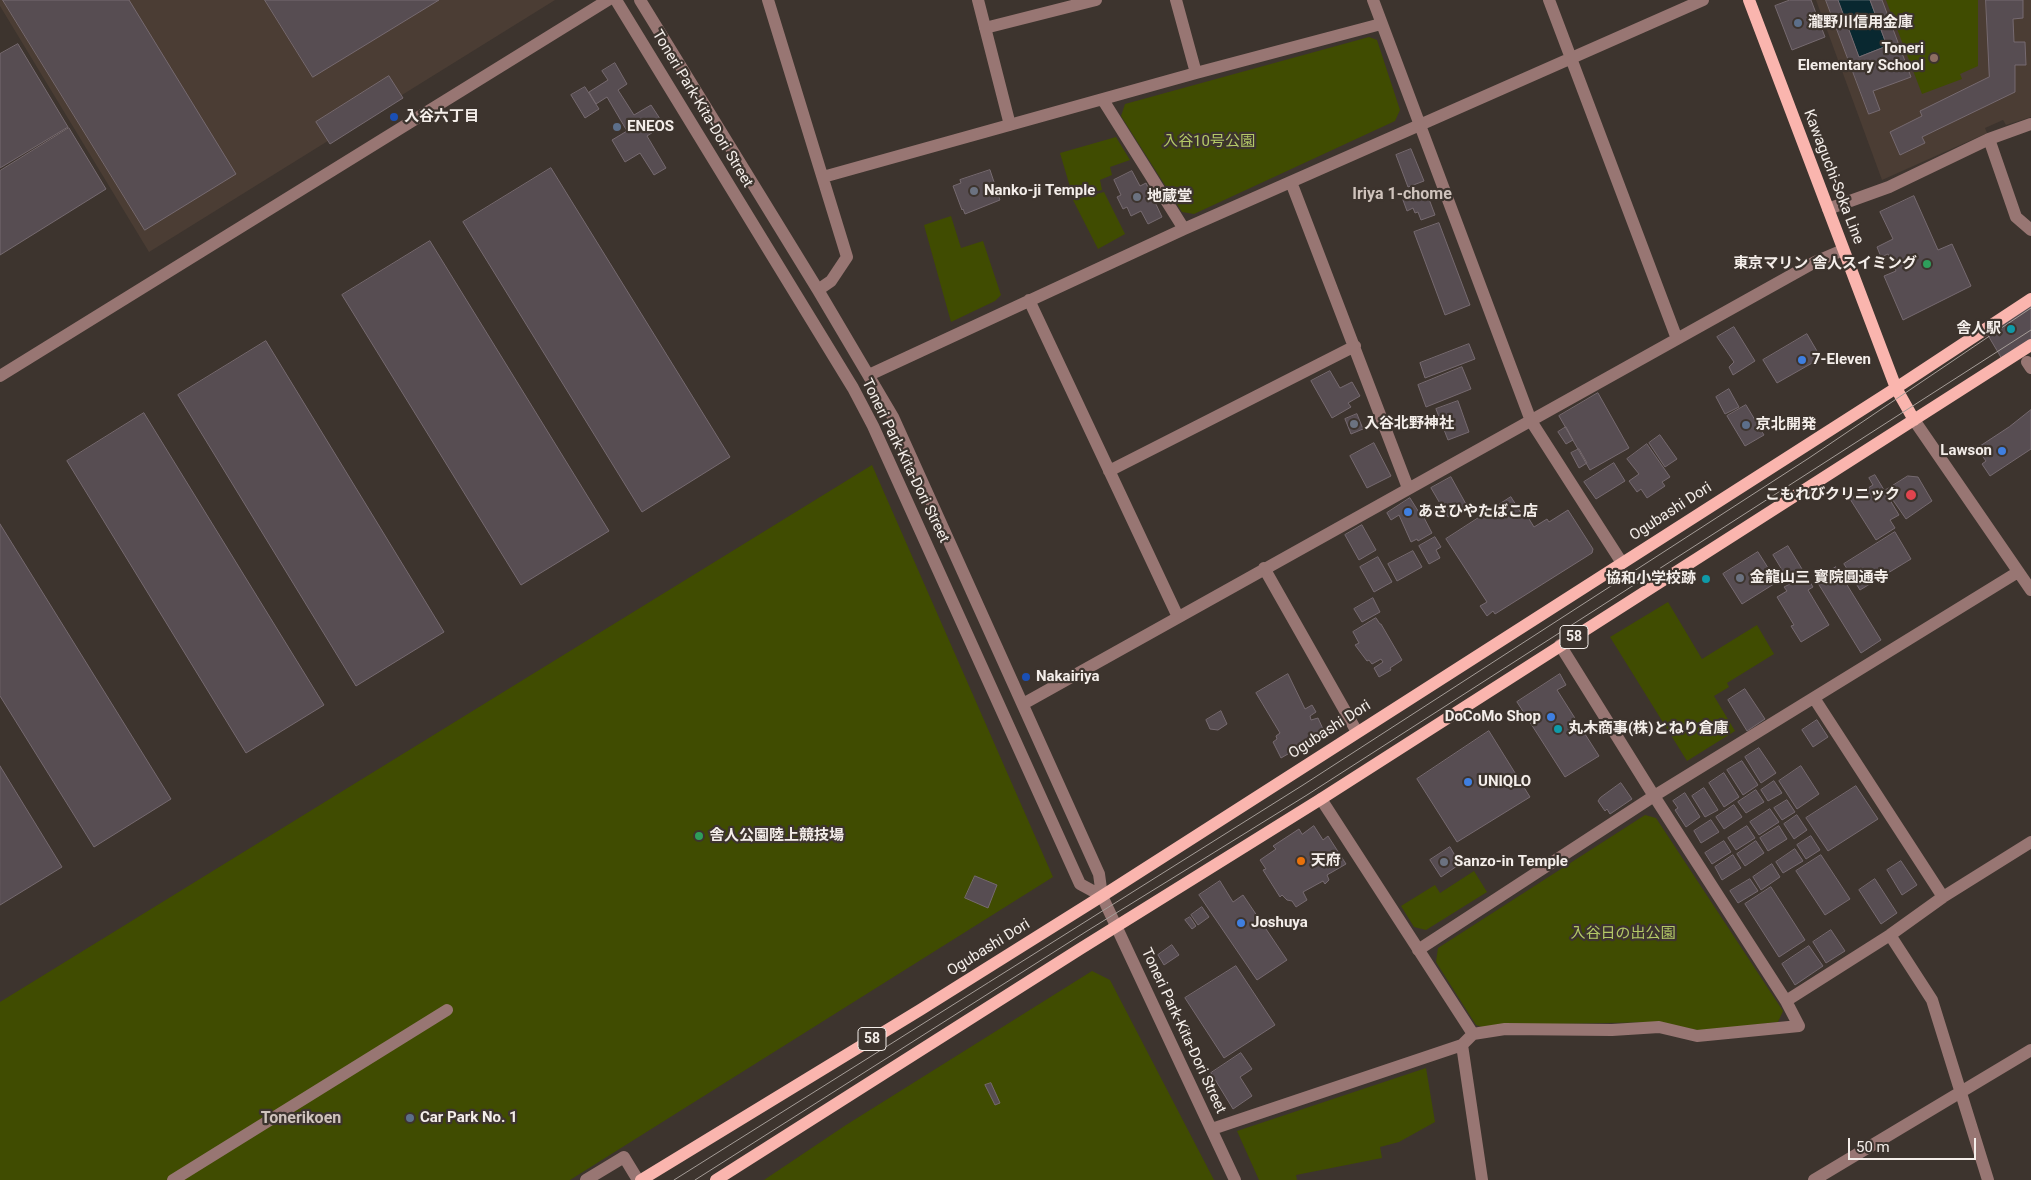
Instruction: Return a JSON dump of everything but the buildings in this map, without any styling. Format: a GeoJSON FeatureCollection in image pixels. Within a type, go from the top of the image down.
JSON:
{"type":"FeatureCollection","features":[{"type":"Feature","properties":{"kind":"main road","name":"Kawaguchi-Soka Line"},"geometry":{"type":"LineString","coordinates":[[1749,0],[1896,388],[1914,420]]}},
{"type":"Feature","properties":{"kind":"main road","name":"Ogubashi Dori"},"geometry":{"type":"LineString","coordinates":[[640,1180],[920,1010],[1102,896],[2031,300]]}},
{"type":"Feature","properties":{"kind":"main road","name":"58"},"geometry":{"type":"LineString","coordinates":[[716,1180],[1116,926],[1321,799],[2031,345]]}},
{"type":"Feature","properties":{"kind":"street"},"geometry":{"type":"LineString","coordinates":[[0,376],[608,0]]}},
{"type":"Feature","properties":{"kind":"street","name":"Toneri Park-Kita-Dori Street"},"geometry":{"type":"LineString","coordinates":[[616,0],[853,388],[896,476],[1080,884],[1102,896]]}},
{"type":"Feature","properties":{"kind":"street","name":"Toneri Park-Kita-Dori Street"},"geometry":{"type":"LineString","coordinates":[[640,0],[818,290],[893,417],[1100,874],[1102,896],[1235,1180]]}},
{"type":"Feature","properties":{"kind":"street"},"geometry":{"type":"LineString","coordinates":[[768,0],[847,257],[831,281],[818,290]]}},
{"type":"Feature","properties":{"kind":"street"},"geometry":{"type":"LineString","coordinates":[[978,0],[1010,125]]}},
{"type":"Feature","properties":{"kind":"street"},"geometry":{"type":"LineString","coordinates":[[986,28],[1096,0]]}},
{"type":"Feature","properties":{"kind":"street"},"geometry":{"type":"LineString","coordinates":[[1176,0],[1196,73]]}},
{"type":"Feature","properties":{"kind":"street"},"geometry":{"type":"LineString","coordinates":[[1373,0],[1418,126],[1531,421],[1622,563]]}},
{"type":"Feature","properties":{"kind":"street"},"geometry":{"type":"LineString","coordinates":[[1549,0],[1677,339]]}},
{"type":"Feature","properties":{"kind":"street"},"geometry":{"type":"LineString","coordinates":[[869,375],[1184,229],[1703,0]]}},
{"type":"Feature","properties":{"kind":"street"},"geometry":{"type":"LineString","coordinates":[[823,176],[1196,73],[1382,24]]}},
{"type":"Feature","properties":{"kind":"street"},"geometry":{"type":"LineString","coordinates":[[1103,100],[1184,229]]}},
{"type":"Feature","properties":{"kind":"street"},"geometry":{"type":"LineString","coordinates":[[1828,209],[1889,187],[1989,139],[2031,124]]}},
{"type":"Feature","properties":{"kind":"street"},"geometry":{"type":"LineString","coordinates":[[1989,139],[2016,216],[2031,230]]}},
{"type":"Feature","properties":{"kind":"street"},"geometry":{"type":"LineString","coordinates":[[1291,182],[1408,488]]}},
{"type":"Feature","properties":{"kind":"street"},"geometry":{"type":"LineString","coordinates":[[1024,704],[1264,568],[1828,255],[1843,250]]}},
{"type":"Feature","properties":{"kind":"street"},"geometry":{"type":"LineString","coordinates":[[1029,300],[1178,617]]}},
{"type":"Feature","properties":{"kind":"street"},"geometry":{"type":"LineString","coordinates":[[1109,471],[1355,346]]}},
{"type":"Feature","properties":{"kind":"street"},"geometry":{"type":"LineString","coordinates":[[1914,420],[2031,590]]}},
{"type":"Feature","properties":{"kind":"street"},"geometry":{"type":"LineString","coordinates":[[1264,568],[1357,732]]}},
{"type":"Feature","properties":{"kind":"street"},"geometry":{"type":"LineString","coordinates":[[1418,950],[1654,796],[2018,572]]}},
{"type":"Feature","properties":{"kind":"street"},"geometry":{"type":"LineString","coordinates":[[1212,1129],[1462,1045],[1473,1034],[1505,1029],[1612,1030],[1659,1027],[1697,1036],[1799,1026],[1786,1001],[1654,796],[1560,645]]}},
{"type":"Feature","properties":{"kind":"street"},"geometry":{"type":"LineString","coordinates":[[1814,698],[1943,897]]}},
{"type":"Feature","properties":{"kind":"street"},"geometry":{"type":"LineString","coordinates":[[1321,799],[1473,1034]]}},
{"type":"Feature","properties":{"kind":"street"},"geometry":{"type":"LineString","coordinates":[[1786,1001],[1890,935],[1943,897],[2031,842]]}},
{"type":"Feature","properties":{"kind":"street"},"geometry":{"type":"LineString","coordinates":[[1890,935],[1932,1000],[1988,1180]]}},
{"type":"Feature","properties":{"kind":"street"},"geometry":{"type":"LineString","coordinates":[[173,1180],[447,1010]]}},
{"type":"Feature","properties":{"kind":"street"},"geometry":{"type":"LineString","coordinates":[[1462,1045],[1482,1180]]}},
{"type":"Feature","properties":{"kind":"street"},"geometry":{"type":"LineString","coordinates":[[1814,1180],[2031,1050]]}},
{"type":"Feature","properties":{"kind":"street"},"geometry":{"type":"LineString","coordinates":[[586,1180],[624,1157],[640,1180]]}},
{"type":"Feature","properties":{"kind":"shaded area"},"geometry":{"type":"Polygon","coordinates":[[[0,0],[555,0],[149,252],[0,6],[0,0]]]}},
{"type":"Feature","properties":{"kind":"shaded area","name":"Toneri Elementary School"},"geometry":{"type":"Polygon","coordinates":[[[1816,0],[2031,0],[2031,117],[2006,125],[2003,120],[1985,128],[1987,133],[1882,180],[1816,0]]]}},
{"type":"Feature","properties":{"kind":"green space"},"geometry":{"type":"Polygon","coordinates":[[[1886,0],[1978,0],[1978,66],[1960,74],[1962,79],[1922,94],[1886,0]]]}},
{"type":"Feature","properties":{"kind":"green space","name":"入谷10号公園"},"geometry":{"type":"Polygon","coordinates":[[[1369,37],[1377,40],[1400,110],[1395,121],[1194,214],[1182,212],[1121,116],[1125,104],[1369,37]]]}},
{"type":"Feature","properties":{"kind":"green space"},"geometry":{"type":"Polygon","coordinates":[[[1116,137],[1130,160],[1110,167],[1112,175],[1100,180],[1102,190],[1073,197],[1060,153],[1116,137]]]}},
{"type":"Feature","properties":{"kind":"green space"},"geometry":{"type":"Polygon","coordinates":[[[1104,192],[1125,234],[1098,249],[1073,200],[1104,192]]]}},
{"type":"Feature","properties":{"kind":"green space"},"geometry":{"type":"Polygon","coordinates":[[[951,216],[961,248],[983,241],[1001,295],[995,301],[951,322],[924,225],[951,216]]]}},
{"type":"Feature","properties":{"kind":"green space"},"geometry":{"type":"Polygon","coordinates":[[[872,465],[1053,877],[570,1180],[0,1180],[0,1002],[872,465]]]}},
{"type":"Feature","properties":{"kind":"green space"},"geometry":{"type":"Polygon","coordinates":[[[1668,602],[1702,659],[1757,625],[1774,654],[1727,683],[1729,687],[1714,696],[1735,731],[1687,761],[1610,637],[1668,602]]]}},
{"type":"Feature","properties":{"kind":"green space","name":"入谷日の出公園"},"geometry":{"type":"Polygon","coordinates":[[[1645,815],[1656,818],[1783,1011],[1778,1022],[1701,1031],[1660,1022],[1496,1025],[1487,1029],[1476,1025],[1436,962],[1438,948],[1645,815]]]}},
{"type":"Feature","properties":{"kind":"green space"},"geometry":{"type":"Polygon","coordinates":[[[1474,871],[1487,892],[1426,930],[1414,927],[1401,906],[1435,885],[1440,893],[1474,871]]]}},
{"type":"Feature","properties":{"kind":"green space"},"geometry":{"type":"Polygon","coordinates":[[[1092,971],[1110,980],[1214,1180],[764,1180],[846,1125],[1092,971]]]}},
{"type":"Feature","properties":{"kind":"green space"},"geometry":{"type":"Polygon","coordinates":[[[1426,1068],[1435,1122],[1399,1142],[1380,1147],[1382,1158],[1296,1175],[1297,1180],[1259,1180],[1237,1131],[1426,1068]]]}},
{"type":"Feature","properties":{"kind":"water"},"geometry":{"type":"Polygon","coordinates":[[[1838,0],[1870,0],[1887,46],[1859,57],[1838,0]]]}},
{"type":"Feature","properties":{"kind":"tram line"},"geometry":{"type":"LineString","coordinates":[[674,1180],[1303,785],[1809,458],[2031,308]]}},
{"type":"Feature","properties":{"kind":"tram line"},"geometry":{"type":"LineString","coordinates":[[695,1180],[1087,931],[1307,795],[2031,330]]}},
{"type":"Feature","properties":{"kind":"place","name":"瀧野川信用金庫"},"geometry":{"type":"Point","coordinates":[1798,23]}},
{"type":"Feature","properties":{"kind":"place","name":"Toneri Elementary School"},"geometry":{"type":"Point","coordinates":[1934,58]}},
{"type":"Feature","properties":{"kind":"place","name":"入谷六丁目"},"geometry":{"type":"Point","coordinates":[394,117]}},
{"type":"Feature","properties":{"kind":"place","name":"ENEOS"},"geometry":{"type":"Point","coordinates":[617,127]}},
{"type":"Feature","properties":{"kind":"place","name":"Nanko-ji Temple"},"geometry":{"type":"Point","coordinates":[974,191]}},
{"type":"Feature","properties":{"kind":"place","name":"地蔵堂"},"geometry":{"type":"Point","coordinates":[1137,197]}},
{"type":"Feature","properties":{"kind":"place","name":"東京マリン 舎人スイミング"},"geometry":{"type":"Point","coordinates":[1927,264]}},
{"type":"Feature","properties":{"kind":"place","name":"舎人駅"},"geometry":{"type":"Point","coordinates":[2011,329]}},
{"type":"Feature","properties":{"kind":"place","name":"7-Eleven"},"geometry":{"type":"Point","coordinates":[1802,360]}},
{"type":"Feature","properties":{"kind":"place","name":"入谷北野神社"},"geometry":{"type":"Point","coordinates":[1354,424]}},
{"type":"Feature","properties":{"kind":"place","name":"京北開発"},"geometry":{"type":"Point","coordinates":[1746,425]}},
{"type":"Feature","properties":{"kind":"place","name":"Lawson"},"geometry":{"type":"Point","coordinates":[2002,451]}},
{"type":"Feature","properties":{"kind":"place","name":"こもれびクリニック"},"geometry":{"type":"Point","coordinates":[1911,495]}},
{"type":"Feature","properties":{"kind":"place","name":"あさひやたばこ店"},"geometry":{"type":"Point","coordinates":[1408,512]}},
{"type":"Feature","properties":{"kind":"place","name":"金龍山三 寳院圓通寺"},"geometry":{"type":"Point","coordinates":[1740,578]}},
{"type":"Feature","properties":{"kind":"place","name":"協和小学校跡"},"geometry":{"type":"Point","coordinates":[1706,579]}},
{"type":"Feature","properties":{"kind":"place","name":"Nakairiya"},"geometry":{"type":"Point","coordinates":[1026,677]}},
{"type":"Feature","properties":{"kind":"place","name":"DoCoMo Shop"},"geometry":{"type":"Point","coordinates":[1551,717]}},
{"type":"Feature","properties":{"kind":"place","name":"丸木商事(株)とねり倉庫"},"geometry":{"type":"Point","coordinates":[1558,729]}},
{"type":"Feature","properties":{"kind":"place","name":"UNIQLO"},"geometry":{"type":"Point","coordinates":[1468,782]}},
{"type":"Feature","properties":{"kind":"place","name":"舎人公園陸上競技場"},"geometry":{"type":"Point","coordinates":[699,836]}},
{"type":"Feature","properties":{"kind":"place","name":"天府"},"geometry":{"type":"Point","coordinates":[1301,861]}},
{"type":"Feature","properties":{"kind":"place","name":"Sanzo-in Temple"},"geometry":{"type":"Point","coordinates":[1444,862]}},
{"type":"Feature","properties":{"kind":"place","name":"Joshuya"},"geometry":{"type":"Point","coordinates":[1241,923]}},
{"type":"Feature","properties":{"kind":"place","name":"Car Park No. 1"},"geometry":{"type":"Point","coordinates":[410,1118]}},
{"type":"Feature","properties":{"kind":"district","name":"Iriya 1-chome"},"geometry":{"type":"Point","coordinates":[1402,195]}},
{"type":"Feature","properties":{"kind":"district","name":"Tonerikoen"},"geometry":{"type":"Point","coordinates":[301,1119]}}]}
